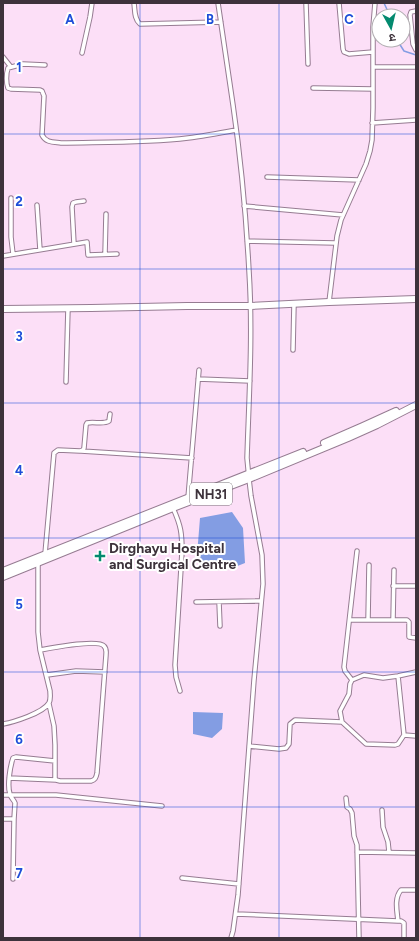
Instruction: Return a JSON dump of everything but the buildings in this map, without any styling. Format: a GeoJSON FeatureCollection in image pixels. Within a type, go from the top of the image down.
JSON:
{"type":"FeatureCollection","features":[{"type":"Feature","properties":{"kind":"main road"},"geometry":{"type":"LineString","coordinates":[[3,309],[251,306],[416,299]]}},
{"type":"Feature","properties":{"kind":"main road","name":"NH31"},"geometry":{"type":"LineString","coordinates":[[248,476],[363,426],[416,400]]}},
{"type":"Feature","properties":{"kind":"main road","name":"NH31"},"geometry":{"type":"LineString","coordinates":[[3,571],[355,435],[416,405]]}},
{"type":"Feature","properties":{"kind":"main road","name":"NH31"},"geometry":{"type":"LineString","coordinates":[[3,577],[173,508],[188,500]]}},
{"type":"Feature","properties":{"kind":"street"},"geometry":{"type":"LineString","coordinates":[[82,53],[92,3]]}},
{"type":"Feature","properties":{"kind":"street"},"geometry":{"type":"LineString","coordinates":[[134,3],[137,22],[140,24],[221,22]]}},
{"type":"Feature","properties":{"kind":"street"},"geometry":{"type":"LineString","coordinates":[[218,3],[234,106],[247,241],[251,306],[247,458],[248,476],[262,555],[263,584],[239,884],[232,938]]}},
{"type":"Feature","properties":{"kind":"street"},"geometry":{"type":"LineString","coordinates":[[306,3],[308,64]]}},
{"type":"Feature","properties":{"kind":"street"},"geometry":{"type":"LineString","coordinates":[[339,3],[344,52],[349,54],[373,52]]}},
{"type":"Feature","properties":{"kind":"street"},"geometry":{"type":"LineString","coordinates":[[329,302],[338,230],[343,215],[366,164],[372,140],[373,27],[375,3]]}},
{"type":"Feature","properties":{"kind":"street"},"geometry":{"type":"LineString","coordinates":[[416,11],[411,12],[410,15],[413,44],[416,50]]}},
{"type":"Feature","properties":{"kind":"street"},"geometry":{"type":"LineString","coordinates":[[3,57],[11,67]]}},
{"type":"Feature","properties":{"kind":"street"},"geometry":{"type":"LineString","coordinates":[[45,65],[23,64],[8,68],[6,72],[8,88],[40,90],[43,94],[42,135],[48,141],[61,143],[141,141],[212,135],[236,130]]}},
{"type":"Feature","properties":{"kind":"street"},"geometry":{"type":"LineString","coordinates":[[373,68],[416,67]]}},
{"type":"Feature","properties":{"kind":"street"},"geometry":{"type":"LineString","coordinates":[[313,88],[373,89]]}},
{"type":"Feature","properties":{"kind":"street"},"geometry":{"type":"LineString","coordinates":[[372,123],[416,120]]}},
{"type":"Feature","properties":{"kind":"street"},"geometry":{"type":"LineString","coordinates":[[267,177],[359,180]]}},
{"type":"Feature","properties":{"kind":"street"},"geometry":{"type":"LineString","coordinates":[[11,198],[11,233],[13,254]]}},
{"type":"Feature","properties":{"kind":"street"},"geometry":{"type":"LineString","coordinates":[[74,244],[72,207],[73,203],[84,201]]}},
{"type":"Feature","properties":{"kind":"street"},"geometry":{"type":"LineString","coordinates":[[37,205],[40,250]]}},
{"type":"Feature","properties":{"kind":"street"},"geometry":{"type":"LineString","coordinates":[[244,206],[343,215]]}},
{"type":"Feature","properties":{"kind":"street"},"geometry":{"type":"LineString","coordinates":[[105,254],[106,214]]}},
{"type":"Feature","properties":{"kind":"street"},"geometry":{"type":"LineString","coordinates":[[247,241],[336,243]]}},
{"type":"Feature","properties":{"kind":"street"},"geometry":{"type":"LineString","coordinates":[[3,256],[87,242],[88,255],[117,254]]}},
{"type":"Feature","properties":{"kind":"street"},"geometry":{"type":"LineString","coordinates":[[293,350],[294,304]]}},
{"type":"Feature","properties":{"kind":"street"},"geometry":{"type":"LineString","coordinates":[[66,382],[68,308]]}},
{"type":"Feature","properties":{"kind":"street"},"geometry":{"type":"LineString","coordinates":[[188,500],[199,370]]}},
{"type":"Feature","properties":{"kind":"street"},"geometry":{"type":"LineString","coordinates":[[198,379],[250,381]]}},
{"type":"Feature","properties":{"kind":"street"},"geometry":{"type":"LineString","coordinates":[[80,451],[84,448],[87,423],[108,422],[110,414]]}},
{"type":"Feature","properties":{"kind":"street"},"geometry":{"type":"LineString","coordinates":[[45,554],[54,453],[56,451],[80,451],[192,458]]}},
{"type":"Feature","properties":{"kind":"street"},"geometry":{"type":"LineString","coordinates":[[173,508],[182,531],[175,665],[176,677],[180,691]]}},
{"type":"Feature","properties":{"kind":"street"},"geometry":{"type":"LineString","coordinates":[[352,680],[346,673],[344,667],[357,550]]}},
{"type":"Feature","properties":{"kind":"street"},"geometry":{"type":"LineString","coordinates":[[3,724],[22,720],[43,709],[48,704],[50,698],[47,675],[40,650],[38,632],[38,563]]}},
{"type":"Feature","properties":{"kind":"street"},"geometry":{"type":"LineString","coordinates":[[368,620],[369,565]]}},
{"type":"Feature","properties":{"kind":"street"},"geometry":{"type":"LineString","coordinates":[[393,620],[394,570]]}},
{"type":"Feature","properties":{"kind":"street"},"geometry":{"type":"LineString","coordinates":[[393,586],[416,586]]}},
{"type":"Feature","properties":{"kind":"street"},"geometry":{"type":"LineString","coordinates":[[196,602],[261,601]]}},
{"type":"Feature","properties":{"kind":"street"},"geometry":{"type":"LineString","coordinates":[[219,602],[220,626]]}},
{"type":"Feature","properties":{"kind":"street"},"geometry":{"type":"LineString","coordinates":[[350,620],[406,620],[408,621],[409,636],[416,638]]}},
{"type":"Feature","properties":{"kind":"street"},"geometry":{"type":"LineString","coordinates":[[9,778],[91,782],[96,778],[105,672],[106,651],[104,646],[101,644],[75,644],[40,650]]}},
{"type":"Feature","properties":{"kind":"street"},"geometry":{"type":"LineString","coordinates":[[47,675],[86,671],[105,672]]}},
{"type":"Feature","properties":{"kind":"street"},"geometry":{"type":"LineString","coordinates":[[398,676],[404,735],[398,744],[395,745],[366,744],[342,722],[340,711],[349,694],[352,680],[364,675],[383,678],[416,672]]}},
{"type":"Feature","properties":{"kind":"street"},"geometry":{"type":"LineString","coordinates":[[48,704],[54,726],[54,778],[56,780]]}},
{"type":"Feature","properties":{"kind":"street"},"geometry":{"type":"LineString","coordinates":[[249,746],[274,749],[286,748],[289,744],[290,724],[294,720],[342,722]]}},
{"type":"Feature","properties":{"kind":"street"},"geometry":{"type":"LineString","coordinates":[[404,735],[416,736]]}},
{"type":"Feature","properties":{"kind":"street"},"geometry":{"type":"LineString","coordinates":[[13,879],[15,802],[10,795],[9,778],[12,761],[15,757],[55,761]]}},
{"type":"Feature","properties":{"kind":"street"},"geometry":{"type":"LineString","coordinates":[[3,795],[56,795],[162,806]]}},
{"type":"Feature","properties":{"kind":"street"},"geometry":{"type":"LineString","coordinates":[[346,798],[347,807],[352,813],[354,836],[357,845],[359,938]]}},
{"type":"Feature","properties":{"kind":"street"},"geometry":{"type":"LineString","coordinates":[[382,810],[382,826],[388,842],[389,852]]}},
{"type":"Feature","properties":{"kind":"street"},"geometry":{"type":"LineString","coordinates":[[3,819],[14,819]]}},
{"type":"Feature","properties":{"kind":"street"},"geometry":{"type":"LineString","coordinates":[[357,852],[416,853]]}},
{"type":"Feature","properties":{"kind":"street"},"geometry":{"type":"LineString","coordinates":[[182,878],[239,884]]}},
{"type":"Feature","properties":{"kind":"street"},"geometry":{"type":"LineString","coordinates":[[398,921],[397,900],[399,892],[401,890],[416,890]]}},
{"type":"Feature","properties":{"kind":"street"},"geometry":{"type":"LineString","coordinates":[[236,914],[401,921],[404,923],[404,938]]}},
{"type":"Feature","properties":{"kind":"water"},"geometry":{"type":"Polygon","coordinates":[[[232,512],[243,528],[245,563],[235,567],[203,565],[197,555],[200,518],[232,512]]]}},
{"type":"Feature","properties":{"kind":"water"},"geometry":{"type":"Polygon","coordinates":[[[193,712],[223,713],[222,729],[212,738],[193,734],[193,712]]]}},
{"type":"Feature","properties":{"kind":"waterway"},"geometry":{"type":"LineString","coordinates":[[384,3],[386,8]]}},
{"type":"Feature","properties":{"kind":"waterway"},"geometry":{"type":"LineString","coordinates":[[402,48],[404,51],[416,55]]}},
{"type":"Feature","properties":{"kind":"place","name":"Dirghayu Hospital and Surgical Centre"},"geometry":{"type":"Point","coordinates":[100,556]}}]}
